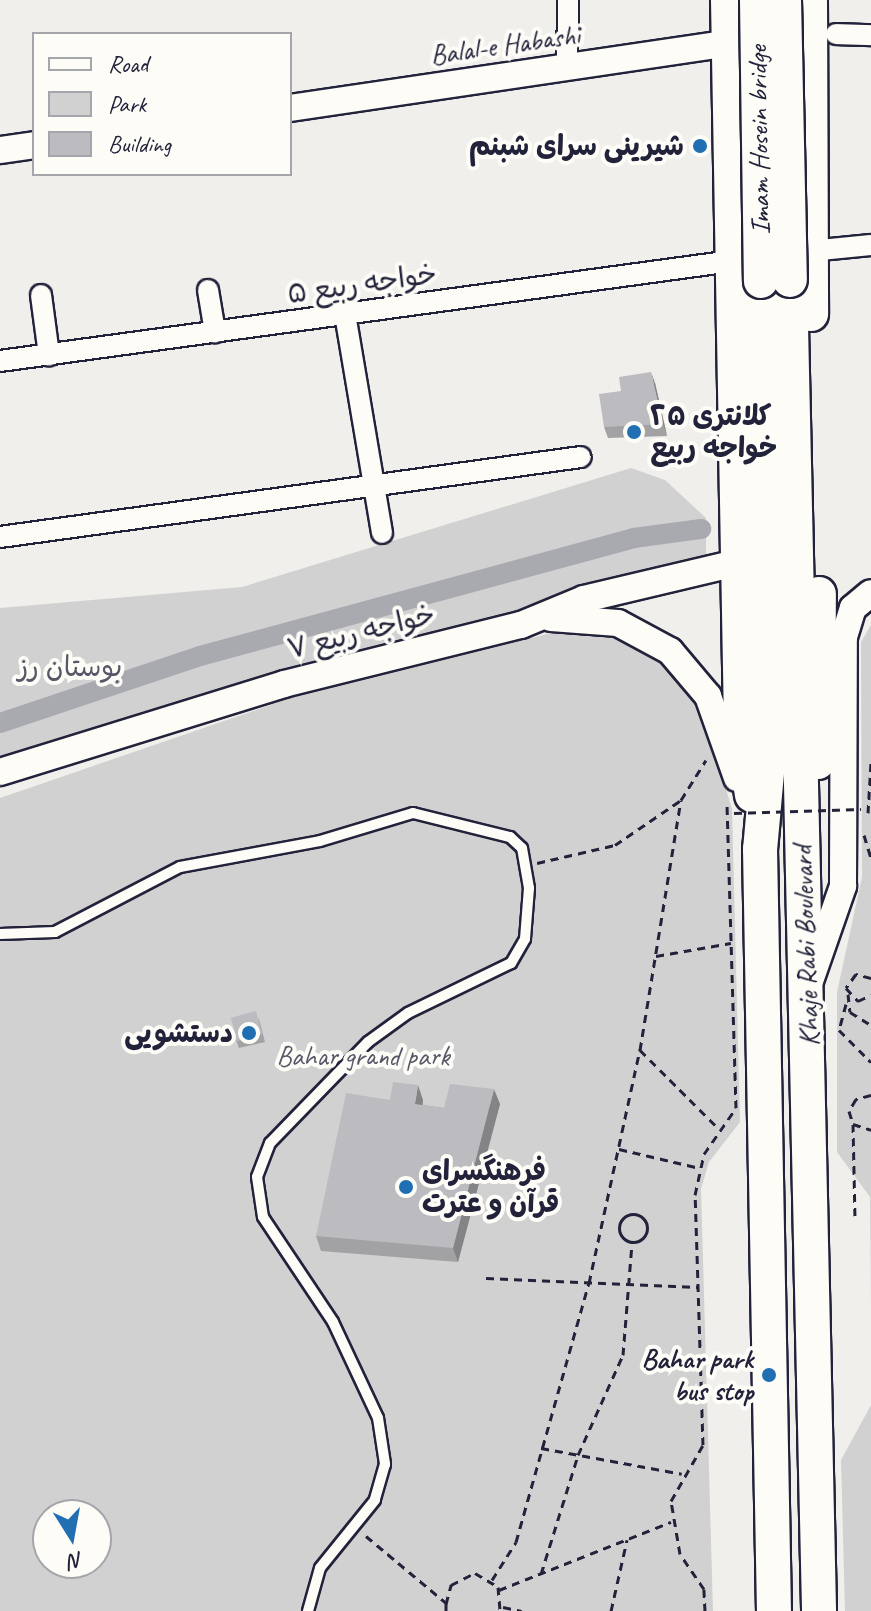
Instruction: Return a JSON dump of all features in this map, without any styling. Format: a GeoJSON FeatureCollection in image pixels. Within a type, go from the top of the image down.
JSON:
{"type":"FeatureCollection","features":[{"type":"Feature","properties":{"kind":"main road"},"geometry":{"type":"LineString","coordinates":[[728,0],[741,724],[760,849]]}},
{"type":"Feature","properties":{"kind":"main road","name":"Imam Hosein bridge"},"geometry":{"type":"LineString","coordinates":[[757,0],[775,281]]}},
{"type":"Feature","properties":{"kind":"main road","name":"Imam Hosein bridge"},"geometry":{"type":"LineString","coordinates":[[775,281],[784,0]]}},
{"type":"Feature","properties":{"kind":"main road"},"geometry":{"type":"LineString","coordinates":[[808,910],[822,710],[810,251],[810,0]]}},
{"type":"Feature","properties":{"kind":"main road","name":"Khaje Rabi Boulevard"},"geometry":{"type":"LineString","coordinates":[[774,1611],[760,849],[771,729],[775,281]]}},
{"type":"Feature","properties":{"kind":"main road","name":"Khaje Rabi Boulevard"},"geometry":{"type":"LineString","coordinates":[[775,281],[808,910],[819,1611]]}},
{"type":"Feature","properties":{"kind":"street"},"geometry":{"type":"LineString","coordinates":[[567,69],[568,0]]}},
{"type":"Feature","properties":{"kind":"street"},"geometry":{"type":"LineString","coordinates":[[836,34],[871,35]]}},
{"type":"Feature","properties":{"kind":"street","name":"Balal-e Habashi"},"geometry":{"type":"LineString","coordinates":[[292,108],[729,43]]}},
{"type":"Feature","properties":{"kind":"street"},"geometry":{"type":"LineString","coordinates":[[0,150],[32,145]]}},
{"type":"Feature","properties":{"kind":"street"},"geometry":{"type":"LineString","coordinates":[[810,251],[871,245]]}},
{"type":"Feature","properties":{"kind":"street","name":"خواجه ربیع ۵"},"geometry":{"type":"LineString","coordinates":[[0,361],[732,261]]}},
{"type":"Feature","properties":{"kind":"street"},"geometry":{"type":"LineString","coordinates":[[208,290],[215,332]]}},
{"type":"Feature","properties":{"kind":"street"},"geometry":{"type":"LineString","coordinates":[[41,295],[49,355]]}},
{"type":"Feature","properties":{"kind":"street"},"geometry":{"type":"LineString","coordinates":[[345,314],[382,533]]}},
{"type":"Feature","properties":{"kind":"street"},"geometry":{"type":"LineString","coordinates":[[0,537],[581,457]]}},
{"type":"Feature","properties":{"kind":"street","name":"خواجه ربیع ۷"},"geometry":{"type":"LineString","coordinates":[[0,772],[284,684],[521,625],[584,599],[740,562]]}},
{"type":"Feature","properties":{"kind":"street"},"geometry":{"type":"LineString","coordinates":[[809,985],[843,886],[844,637],[853,608],[871,593]]}},
{"type":"Feature","properties":{"kind":"street"},"geometry":{"type":"LineString","coordinates":[[521,625],[579,616],[637,631],[685,665],[723,733],[760,849]]}},
{"type":"Feature","properties":{"kind":"lane"},"geometry":{"type":"LineString","coordinates":[[0,934],[55,932],[180,867],[320,841],[413,813],[510,837],[528,864],[525,939],[511,963],[408,1013],[368,1042],[270,1143],[257,1177],[263,1217],[333,1322],[378,1418],[385,1464],[375,1500],[320,1568],[308,1611]]}},
{"type":"Feature","properties":{"kind":"path"},"geometry":{"type":"LineString","coordinates":[[492,1580],[516,1542],[589,1283],[640,1050],[681,800],[723,733]]}},
{"type":"Feature","properties":{"kind":"path"},"geometry":{"type":"LineString","coordinates":[[868,813],[871,762]]}},
{"type":"Feature","properties":{"kind":"path"},"geometry":{"type":"LineString","coordinates":[[705,1611],[704,1589],[680,1554],[672,1522],[682,1474],[703,1445],[698,1287],[700,1168],[718,1128],[736,1108],[726,799]]}},
{"type":"Feature","properties":{"kind":"path"},"geometry":{"type":"LineString","coordinates":[[528,864],[615,845],[681,800]]}},
{"type":"Feature","properties":{"kind":"path"},"geometry":{"type":"LineString","coordinates":[[734,813],[861,809]]}},
{"type":"Feature","properties":{"kind":"path"},"geometry":{"type":"LineString","coordinates":[[869,835],[871,858]]}},
{"type":"Feature","properties":{"kind":"path"},"geometry":{"type":"LineString","coordinates":[[656,956],[732,943]]}},
{"type":"Feature","properties":{"kind":"path"},"geometry":{"type":"LineString","coordinates":[[871,978],[850,977],[839,1030],[871,1062]]}},
{"type":"Feature","properties":{"kind":"path"},"geometry":{"type":"LineString","coordinates":[[848,994],[858,1001],[871,995]]}},
{"type":"Feature","properties":{"kind":"path"},"geometry":{"type":"LineString","coordinates":[[846,1004],[871,1025]]}},
{"type":"Feature","properties":{"kind":"path"},"geometry":{"type":"LineString","coordinates":[[640,1050],[718,1128]]}},
{"type":"Feature","properties":{"kind":"path"},"geometry":{"type":"LineString","coordinates":[[855,1216],[852,1104],[871,1095]]}},
{"type":"Feature","properties":{"kind":"path"},"geometry":{"type":"LineString","coordinates":[[853,1124],[871,1130]]}},
{"type":"Feature","properties":{"kind":"path"},"geometry":{"type":"LineString","coordinates":[[619,1149],[700,1168]]}},
{"type":"Feature","properties":{"kind":"path"},"geometry":{"type":"LineString","coordinates":[[541,1574],[578,1455],[623,1355],[632,1242],[647,1226],[634,1214],[619,1224],[632,1242]]}},
{"type":"Feature","properties":{"kind":"path"},"geometry":{"type":"LineString","coordinates":[[486,1278],[698,1287]]}},
{"type":"Feature","properties":{"kind":"path"},"geometry":{"type":"LineString","coordinates":[[541,1448],[682,1474]]}},
{"type":"Feature","properties":{"kind":"path"},"geometry":{"type":"LineString","coordinates":[[499,1590],[672,1522]]}},
{"type":"Feature","properties":{"kind":"path"},"geometry":{"type":"LineString","coordinates":[[354,1525],[446,1603]]}},
{"type":"Feature","properties":{"kind":"path"},"geometry":{"type":"LineString","coordinates":[[611,1611],[627,1540]]}},
{"type":"Feature","properties":{"kind":"path"},"geometry":{"type":"LineString","coordinates":[[447,1611],[446,1603],[457,1578],[475,1573],[492,1580],[499,1590],[500,1609],[522,1611]]}},
{"type":"Feature","properties":{"kind":"green space","name":"بوستان رز"},"geometry":{"type":"Polygon","coordinates":[[[631,468],[665,480],[706,518],[706,557],[697,576],[315,667],[0,758],[0,608],[242,587],[631,468]]]}},
{"type":"Feature","properties":{"kind":"green space"},"geometry":{"type":"Polygon","coordinates":[[[871,625],[871,1306],[870,1197],[837,1152],[837,992],[862,877],[861,642],[871,625]]]}},
{"type":"Feature","properties":{"kind":"green space","name":"Bahar grand park"},"geometry":{"type":"Polygon","coordinates":[[[567,629],[623,633],[667,655],[701,705],[732,809],[740,1122],[709,1162],[701,1189],[713,1611],[0,1611],[0,798],[294,697],[567,629]]]}},
{"type":"Feature","properties":{"kind":"green space"},"geometry":{"type":"Polygon","coordinates":[[[871,1405],[871,1611],[845,1611],[841,1460],[871,1405]]]}},
{"type":"Feature","properties":{"kind":"building"},"geometry":{"type":"Polygon","coordinates":[[[651,372],[663,424],[604,427],[599,394],[621,391],[619,377],[651,372]]]}},
{"type":"Feature","properties":{"kind":"building","name":"دستشویی"},"geometry":{"type":"Polygon","coordinates":[[[256,1011],[262,1034],[237,1041],[231,1018],[256,1011]]]}},
{"type":"Feature","properties":{"kind":"building","name":"فرهنگسرای قرآن و عترت"},"geometry":{"type":"Polygon","coordinates":[[[393,1082],[418,1085],[415,1104],[444,1108],[450,1084],[494,1089],[453,1248],[316,1236],[346,1093],[390,1100],[393,1082]]]}},
{"type":"Feature","properties":{"kind":"waterway"},"geometry":{"type":"LineString","coordinates":[[0,723],[200,656],[634,538],[701,529]]}},
{"type":"Feature","properties":{"kind":"place","name":"شیرینی سرای شبنم"},"geometry":{"type":"Point","coordinates":[700,146]}},
{"type":"Feature","properties":{"kind":"place","name":"کلانتری ٢۵ خواجه ربیع"},"geometry":{"type":"Point","coordinates":[634,432]}},
{"type":"Feature","properties":{"kind":"place","name":"دستشویی"},"geometry":{"type":"Point","coordinates":[249,1033]}},
{"type":"Feature","properties":{"kind":"place","name":"فرهنگسرای قرآن و عترت"},"geometry":{"type":"Point","coordinates":[406,1187]}},
{"type":"Feature","properties":{"kind":"place","name":"Bahar park bus stop"},"geometry":{"type":"Point","coordinates":[769,1375]}}]}
